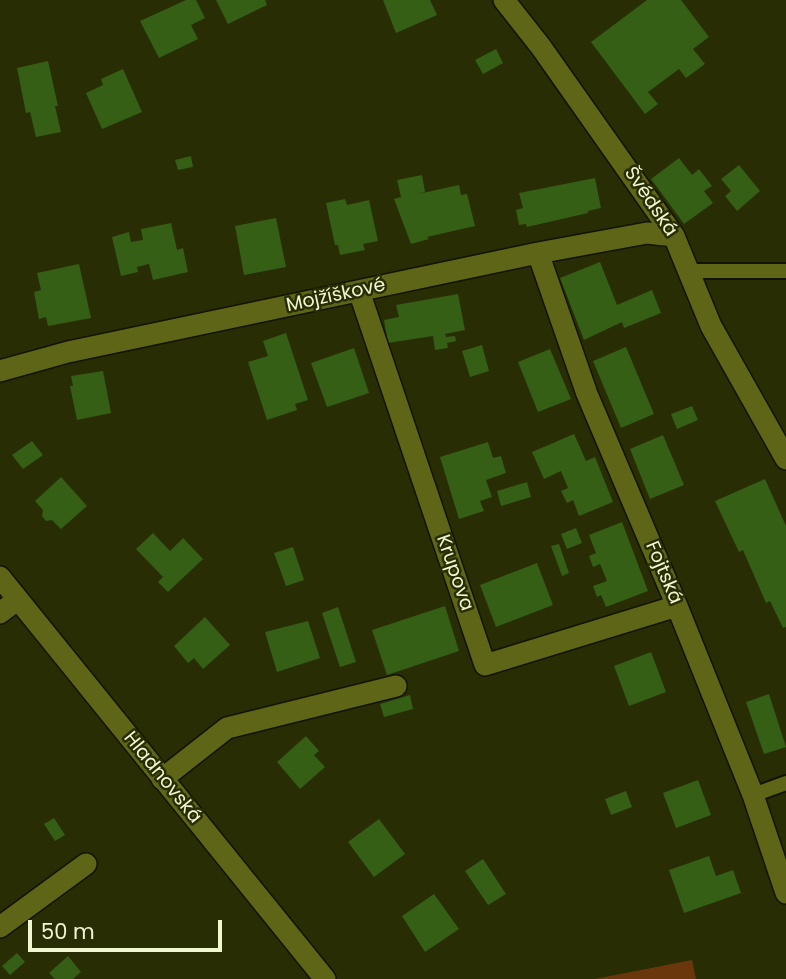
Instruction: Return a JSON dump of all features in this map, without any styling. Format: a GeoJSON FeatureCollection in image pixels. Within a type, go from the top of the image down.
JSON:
{"type":"FeatureCollection","features":[{"type":"Feature","properties":{"kind":"street","name":"Švédská"},"geometry":{"type":"LineString","coordinates":[[504,0],[541,47],[674,236],[711,327],[786,459]]}},
{"type":"Feature","properties":{"kind":"street","name":"Mojžíškové"},"geometry":{"type":"LineString","coordinates":[[0,371],[68,352],[538,253],[647,233],[674,236]]}},
{"type":"Feature","properties":{"kind":"street","name":"Fojtská"},"geometry":{"type":"LineString","coordinates":[[538,253],[587,394],[753,795],[786,892]]}},
{"type":"Feature","properties":{"kind":"street","name":"Krupova"},"geometry":{"type":"LineString","coordinates":[[359,291],[485,665],[677,606]]}},
{"type":"Feature","properties":{"kind":"street","name":"Hladnovská"},"geometry":{"type":"LineString","coordinates":[[0,577],[8,606],[162,779],[326,979]]}},
{"type":"Feature","properties":{"kind":"street"},"geometry":{"type":"LineString","coordinates":[[162,779],[227,728],[396,686]]}},
{"type":"Feature","properties":{"kind":"street"},"geometry":{"type":"LineString","coordinates":[[0,928],[86,864]]}},
{"type":"Feature","properties":{"kind":"lane"},"geometry":{"type":"LineString","coordinates":[[689,271],[786,271]]}},
{"type":"Feature","properties":{"kind":"lane"},"geometry":{"type":"LineString","coordinates":[[753,795],[786,783]]}},
{"type":"Feature","properties":{"kind":"shaded area"},"geometry":{"type":"Polygon","coordinates":[[[692,960],[696,979],[595,979],[692,960]]]}},
{"type":"Feature","properties":{"kind":"building"},"geometry":{"type":"Polygon","coordinates":[[[186,0],[196,0],[205,18],[191,25],[198,39],[159,58],[140,21],[186,0]]]}},
{"type":"Feature","properties":{"kind":"building"},"geometry":{"type":"Polygon","coordinates":[[[216,0],[265,0],[267,5],[228,24],[216,0]]]}},
{"type":"Feature","properties":{"kind":"building"},"geometry":{"type":"Polygon","coordinates":[[[383,0],[430,0],[437,15],[396,33],[383,0]]]}},
{"type":"Feature","properties":{"kind":"building"},"geometry":{"type":"Polygon","coordinates":[[[647,0],[681,0],[709,37],[693,49],[705,64],[686,78],[679,69],[648,92],[658,104],[645,114],[591,42],[647,0]]]}},
{"type":"Feature","properties":{"kind":"building"},"geometry":{"type":"Polygon","coordinates":[[[496,49],[503,63],[483,74],[475,60],[496,49]]]}},
{"type":"Feature","properties":{"kind":"building"},"geometry":{"type":"Polygon","coordinates":[[[48,61],[61,132],[36,137],[30,112],[26,113],[17,68],[48,61]]]}},
{"type":"Feature","properties":{"kind":"building"},"geometry":{"type":"Polygon","coordinates":[[[123,69],[142,112],[102,129],[86,93],[103,85],[101,79],[123,69]]]}},
{"type":"Feature","properties":{"kind":"building"},"geometry":{"type":"Polygon","coordinates":[[[191,156],[193,167],[178,170],[175,160],[191,156]]]}},
{"type":"Feature","properties":{"kind":"building"},"geometry":{"type":"Polygon","coordinates":[[[679,158],[692,175],[699,169],[712,186],[704,191],[713,203],[684,224],[651,179],[679,158]]]}},
{"type":"Feature","properties":{"kind":"building"},"geometry":{"type":"Polygon","coordinates":[[[739,165],[760,191],[737,211],[725,196],[731,191],[721,179],[739,165]]]}},
{"type":"Feature","properties":{"kind":"building"},"geometry":{"type":"Polygon","coordinates":[[[422,175],[425,192],[418,194],[459,185],[461,195],[467,194],[475,226],[427,237],[429,239],[411,244],[394,199],[401,197],[397,180],[422,175]]]}},
{"type":"Feature","properties":{"kind":"building"},"geometry":{"type":"Polygon","coordinates":[[[595,178],[601,208],[527,227],[526,224],[519,225],[516,210],[523,208],[519,193],[595,178]]]}},
{"type":"Feature","properties":{"kind":"building"},"geometry":{"type":"Polygon","coordinates":[[[345,199],[347,205],[369,200],[378,241],[363,244],[365,250],[340,255],[338,245],[335,245],[326,203],[345,199]]]}},
{"type":"Feature","properties":{"kind":"building"},"geometry":{"type":"Polygon","coordinates":[[[276,218],[286,267],[244,275],[235,226],[276,218]]]}},
{"type":"Feature","properties":{"kind":"building"},"geometry":{"type":"Polygon","coordinates":[[[171,223],[177,250],[183,248],[188,272],[153,280],[149,264],[137,267],[138,272],[121,276],[112,237],[129,232],[131,242],[143,240],[141,229],[171,223]]]}},
{"type":"Feature","properties":{"kind":"building"},"geometry":{"type":"Polygon","coordinates":[[[600,262],[617,305],[652,290],[661,313],[624,328],[622,322],[584,340],[560,278],[600,262]]]}},
{"type":"Feature","properties":{"kind":"building"},"geometry":{"type":"Polygon","coordinates":[[[79,264],[91,318],[48,326],[46,317],[39,319],[34,292],[41,290],[37,273],[79,264]]]}},
{"type":"Feature","properties":{"kind":"building"},"geometry":{"type":"Polygon","coordinates":[[[458,294],[465,330],[445,334],[446,337],[455,336],[456,341],[447,343],[448,348],[435,350],[433,336],[388,343],[384,320],[399,317],[396,305],[458,294]]]}},
{"type":"Feature","properties":{"kind":"building"},"geometry":{"type":"Polygon","coordinates":[[[286,333],[308,400],[295,404],[297,410],[267,420],[248,362],[268,356],[263,341],[286,333]]]}},
{"type":"Feature","properties":{"kind":"building"},"geometry":{"type":"Polygon","coordinates":[[[482,345],[489,371],[470,377],[462,351],[482,345]]]}},
{"type":"Feature","properties":{"kind":"building"},"geometry":{"type":"Polygon","coordinates":[[[626,347],[654,414],[621,428],[593,361],[626,347]]]}},
{"type":"Feature","properties":{"kind":"building"},"geometry":{"type":"Polygon","coordinates":[[[354,348],[369,393],[327,407],[311,363],[354,348]]]}},
{"type":"Feature","properties":{"kind":"building"},"geometry":{"type":"Polygon","coordinates":[[[550,349],[571,399],[538,412],[518,362],[550,349]]]}},
{"type":"Feature","properties":{"kind":"building"},"geometry":{"type":"Polygon","coordinates":[[[103,371],[111,413],[77,420],[70,386],[73,386],[71,376],[103,371]]]}},
{"type":"Feature","properties":{"kind":"building"},"geometry":{"type":"Polygon","coordinates":[[[692,406],[698,420],[677,429],[671,414],[692,406]]]}},
{"type":"Feature","properties":{"kind":"building"},"geometry":{"type":"Polygon","coordinates":[[[574,434],[586,461],[595,457],[613,502],[579,516],[573,500],[567,503],[561,491],[568,488],[561,471],[544,479],[532,452],[574,434]]]}},
{"type":"Feature","properties":{"kind":"building"},"geometry":{"type":"Polygon","coordinates":[[[663,435],[684,485],[650,499],[630,449],[663,435]]]}},
{"type":"Feature","properties":{"kind":"building"},"geometry":{"type":"Polygon","coordinates":[[[32,441],[43,455],[23,469],[12,455],[32,441]]]}},
{"type":"Feature","properties":{"kind":"building"},"geometry":{"type":"Polygon","coordinates":[[[488,442],[493,458],[501,456],[506,473],[486,480],[492,497],[480,501],[484,511],[459,519],[440,457],[488,442]]]}},
{"type":"Feature","properties":{"kind":"building"},"geometry":{"type":"Polygon","coordinates":[[[61,477],[87,506],[61,529],[52,520],[46,521],[42,516],[43,510],[35,501],[61,477]]]}},
{"type":"Feature","properties":{"kind":"building"},"geometry":{"type":"Polygon","coordinates":[[[765,479],[786,526],[786,627],[783,628],[770,601],[766,603],[743,550],[739,552],[715,501],[765,479]]]}},
{"type":"Feature","properties":{"kind":"building"},"geometry":{"type":"Polygon","coordinates":[[[527,482],[531,497],[501,506],[497,491],[527,482]]]}},
{"type":"Feature","properties":{"kind":"building"},"geometry":{"type":"Polygon","coordinates":[[[622,522],[648,591],[606,607],[601,595],[597,597],[593,586],[607,581],[600,564],[593,567],[589,556],[596,553],[589,535],[622,522]]]}},
{"type":"Feature","properties":{"kind":"building"},"geometry":{"type":"Polygon","coordinates":[[[576,528],[582,543],[567,549],[561,534],[576,528]]]}},
{"type":"Feature","properties":{"kind":"building"},"geometry":{"type":"Polygon","coordinates":[[[153,533],[170,551],[183,538],[203,559],[168,592],[158,582],[163,577],[136,549],[153,533]]]}},
{"type":"Feature","properties":{"kind":"building"},"geometry":{"type":"Polygon","coordinates":[[[559,544],[569,573],[562,576],[551,546],[559,544]]]}},
{"type":"Feature","properties":{"kind":"building"},"geometry":{"type":"Polygon","coordinates":[[[293,547],[304,580],[286,586],[274,553],[293,547]]]}},
{"type":"Feature","properties":{"kind":"building"},"geometry":{"type":"Polygon","coordinates":[[[537,563],[553,605],[496,627],[480,585],[537,563]]]}},
{"type":"Feature","properties":{"kind":"building"},"geometry":{"type":"Polygon","coordinates":[[[445,606],[459,651],[387,675],[372,630],[445,606]]]}},
{"type":"Feature","properties":{"kind":"building"},"geometry":{"type":"Polygon","coordinates":[[[338,607],[356,662],[340,667],[322,613],[338,607]]]}},
{"type":"Feature","properties":{"kind":"building"},"geometry":{"type":"Polygon","coordinates":[[[205,617],[230,645],[203,669],[194,658],[188,663],[174,646],[205,617]]]}},
{"type":"Feature","properties":{"kind":"building"},"geometry":{"type":"Polygon","coordinates":[[[308,621],[320,658],[277,672],[265,632],[308,621]]]}},
{"type":"Feature","properties":{"kind":"building"},"geometry":{"type":"Polygon","coordinates":[[[651,652],[666,692],[629,706],[614,666],[651,652]]]}},
{"type":"Feature","properties":{"kind":"building"},"geometry":{"type":"Polygon","coordinates":[[[769,694],[786,747],[764,754],[746,702],[769,694]]]}},
{"type":"Feature","properties":{"kind":"building"},"geometry":{"type":"Polygon","coordinates":[[[410,695],[413,709],[384,717],[380,704],[410,695]]]}},
{"type":"Feature","properties":{"kind":"building"},"geometry":{"type":"Polygon","coordinates":[[[306,736],[319,751],[314,755],[325,767],[300,789],[277,762],[306,736]]]}},
{"type":"Feature","properties":{"kind":"building"},"geometry":{"type":"Polygon","coordinates":[[[698,780],[711,815],[676,828],[663,793],[698,780]]]}},
{"type":"Feature","properties":{"kind":"building"},"geometry":{"type":"Polygon","coordinates":[[[626,791],[632,807],[611,815],[605,799],[626,791]]]}},
{"type":"Feature","properties":{"kind":"building"},"geometry":{"type":"Polygon","coordinates":[[[54,818],[65,835],[55,841],[44,824],[54,818]]]}},
{"type":"Feature","properties":{"kind":"building"},"geometry":{"type":"Polygon","coordinates":[[[379,819],[405,854],[374,877],[348,842],[379,819]]]}},
{"type":"Feature","properties":{"kind":"building"},"geometry":{"type":"Polygon","coordinates":[[[709,856],[716,876],[733,870],[741,893],[684,913],[669,870],[709,856]]]}},
{"type":"Feature","properties":{"kind":"building"},"geometry":{"type":"Polygon","coordinates":[[[483,859],[506,894],[488,905],[465,871],[483,859]]]}},
{"type":"Feature","properties":{"kind":"building"},"geometry":{"type":"Polygon","coordinates":[[[434,894],[459,929],[425,952],[402,916],[434,894]]]}},
{"type":"Feature","properties":{"kind":"building"},"geometry":{"type":"Polygon","coordinates":[[[17,953],[25,962],[10,975],[2,966],[17,953]]]}},
{"type":"Feature","properties":{"kind":"building"},"geometry":{"type":"Polygon","coordinates":[[[68,956],[81,972],[73,979],[55,979],[49,973],[68,956]]]}}]}
